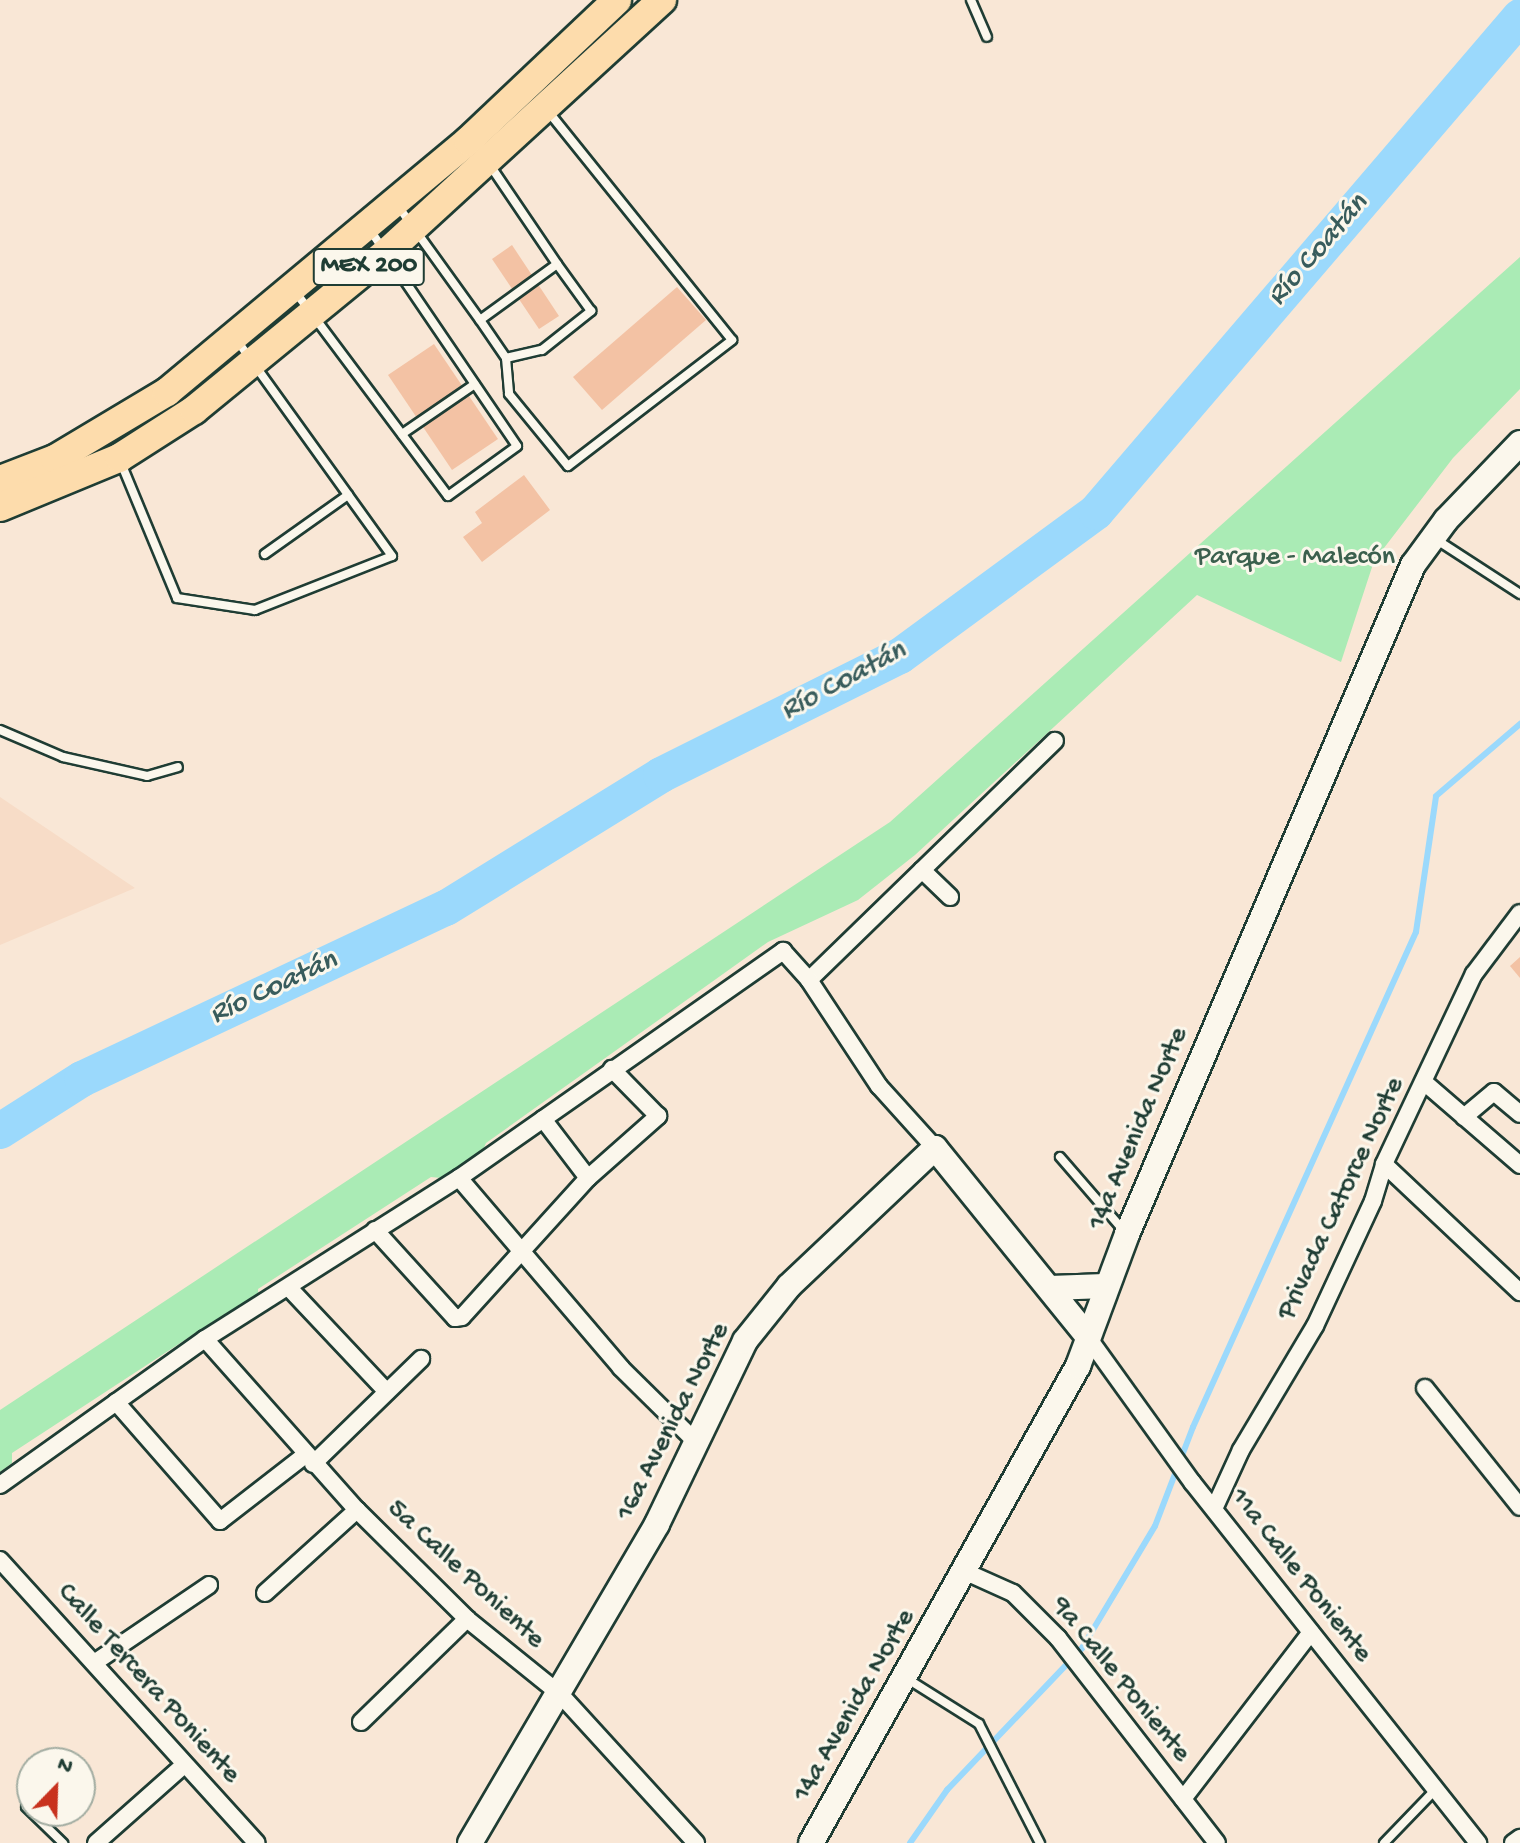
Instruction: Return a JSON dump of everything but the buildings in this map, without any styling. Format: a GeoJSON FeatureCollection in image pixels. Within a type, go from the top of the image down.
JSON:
{"type":"FeatureCollection","features":[{"type":"Feature","properties":{"kind":"highway","name":"MEX 200"},"geometry":{"type":"LineString","coordinates":[[0,507],[119,458],[254,363],[414,227],[478,151],[527,86],[617,0]]}},
{"type":"Feature","properties":{"kind":"highway","name":"MEX 200"},"geometry":{"type":"LineString","coordinates":[[0,480],[55,459],[167,392],[236,339],[396,203],[545,108],[662,0]]}},
{"type":"Feature","properties":{"kind":"main road","name":"14a Avenida Norte"},"geometry":{"type":"LineString","coordinates":[[811,1843],[966,1572],[1078,1366],[1105,1286],[1413,565],[1433,537],[1520,443]]}},
{"type":"Feature","properties":{"kind":"main road"},"geometry":{"type":"LineString","coordinates":[[935,1148],[1087,1336]]}},
{"type":"Feature","properties":{"kind":"main road","name":"16a Avenida Norte"},"geometry":{"type":"LineString","coordinates":[[470,1843],[657,1524],[723,1381],[766,1313],[935,1148]]}},
{"type":"Feature","properties":{"kind":"main road"},"geometry":{"type":"LineString","coordinates":[[1050,1288],[1105,1286]]}},
{"type":"Feature","properties":{"kind":"street"},"geometry":{"type":"LineString","coordinates":[[809,980],[1055,741]]}},
{"type":"Feature","properties":{"kind":"street"},"geometry":{"type":"LineString","coordinates":[[922,870],[950,897]]}},
{"type":"Feature","properties":{"kind":"street","name":"Privada Catorce Norte"},"geometry":{"type":"LineString","coordinates":[[1214,1509],[1241,1450],[1315,1326],[1373,1201],[1384,1164],[1474,974],[1520,913]]}},
{"type":"Feature","properties":{"kind":"street"},"geometry":{"type":"LineString","coordinates":[[0,1485],[205,1339],[290,1289],[375,1230],[459,1178],[783,951],[809,980],[879,1086],[935,1148]]}},
{"type":"Feature","properties":{"kind":"street"},"geometry":{"type":"LineString","coordinates":[[375,1230],[455,1318],[462,1317],[588,1178],[658,1116],[612,1069]]}},
{"type":"Feature","properties":{"kind":"street"},"geometry":{"type":"LineString","coordinates":[[1424,1082],[1520,1165]]}},
{"type":"Feature","properties":{"kind":"street"},"geometry":{"type":"LineString","coordinates":[[1464,1117],[1494,1092],[1520,1114]]}},
{"type":"Feature","properties":{"kind":"street"},"geometry":{"type":"LineString","coordinates":[[543,1119],[588,1178]]}},
{"type":"Feature","properties":{"kind":"street"},"geometry":{"type":"LineString","coordinates":[[1384,1164],[1520,1292]]}},
{"type":"Feature","properties":{"kind":"street"},"geometry":{"type":"LineString","coordinates":[[459,1178],[621,1368],[695,1441]]}},
{"type":"Feature","properties":{"kind":"street"},"geometry":{"type":"LineString","coordinates":[[290,1289],[387,1392]]}},
{"type":"Feature","properties":{"kind":"street","name":"11a Calle Poniente"},"geometry":{"type":"LineString","coordinates":[[1087,1336],[1192,1482],[1478,1843]]}},
{"type":"Feature","properties":{"kind":"street","name":"5a Calle Poniente"},"geometry":{"type":"LineString","coordinates":[[205,1339],[357,1510],[467,1619],[560,1694],[696,1843]]}},
{"type":"Feature","properties":{"kind":"street"},"geometry":{"type":"LineString","coordinates":[[116,1402],[220,1521],[309,1459],[421,1359]]}},
{"type":"Feature","properties":{"kind":"street"},"geometry":{"type":"LineString","coordinates":[[1425,1388],[1520,1507]]}},
{"type":"Feature","properties":{"kind":"street"},"geometry":{"type":"LineString","coordinates":[[265,1593],[357,1510]]}},
{"type":"Feature","properties":{"kind":"street","name":"Calle Tercera Poniente"},"geometry":{"type":"LineString","coordinates":[[0,1560],[257,1843]]}},
{"type":"Feature","properties":{"kind":"street","name":"9a Calle Poniente"},"geometry":{"type":"LineString","coordinates":[[966,1572],[1013,1593],[1058,1638],[1217,1843]]}},
{"type":"Feature","properties":{"kind":"street"},"geometry":{"type":"LineString","coordinates":[[94,1663],[209,1585]]}},
{"type":"Feature","properties":{"kind":"street"},"geometry":{"type":"LineString","coordinates":[[361,1722],[467,1619]]}},
{"type":"Feature","properties":{"kind":"street"},"geometry":{"type":"LineString","coordinates":[[1183,1799],[1311,1632]]}},
{"type":"Feature","properties":{"kind":"street"},"geometry":{"type":"LineString","coordinates":[[96,1843],[184,1765]]}},
{"type":"Feature","properties":{"kind":"street"},"geometry":{"type":"LineString","coordinates":[[1513,1843],[1520,1838]]}},
{"type":"Feature","properties":{"kind":"lane"},"geometry":{"type":"LineString","coordinates":[[971,0],[987,37]]}},
{"type":"Feature","properties":{"kind":"lane"},"geometry":{"type":"LineString","coordinates":[[396,203],[506,358],[509,394],[568,466],[732,340],[527,86]]}},
{"type":"Feature","properties":{"kind":"lane"},"geometry":{"type":"LineString","coordinates":[[478,151],[591,311],[542,350],[506,358]]}},
{"type":"Feature","properties":{"kind":"lane"},"geometry":{"type":"LineString","coordinates":[[294,290],[448,496],[517,446],[368,227]]}},
{"type":"Feature","properties":{"kind":"lane"},"geometry":{"type":"LineString","coordinates":[[480,320],[557,264]]}},
{"type":"Feature","properties":{"kind":"lane"},"geometry":{"type":"LineString","coordinates":[[119,458],[177,598],[255,610],[392,556],[236,339]]}},
{"type":"Feature","properties":{"kind":"lane"},"geometry":{"type":"LineString","coordinates":[[402,434],[475,384]]}},
{"type":"Feature","properties":{"kind":"lane"},"geometry":{"type":"LineString","coordinates":[[265,554],[348,495]]}},
{"type":"Feature","properties":{"kind":"lane"},"geometry":{"type":"LineString","coordinates":[[1433,537],[1520,594]]}},
{"type":"Feature","properties":{"kind":"lane"},"geometry":{"type":"LineString","coordinates":[[0,730],[63,757],[147,776],[178,767]]}},
{"type":"Feature","properties":{"kind":"lane"},"geometry":{"type":"LineString","coordinates":[[1060,1157],[1127,1234]]}},
{"type":"Feature","properties":{"kind":"lane"},"geometry":{"type":"LineString","coordinates":[[905,1677],[979,1724],[1040,1843]]}},
{"type":"Feature","properties":{"kind":"lane"},"geometry":{"type":"LineString","coordinates":[[1384,1843],[1436,1790]]}},
{"type":"Feature","properties":{"kind":"lane"},"geometry":{"type":"LineString","coordinates":[[47,1827],[63,1843]]}},
{"type":"Feature","properties":{"kind":"shaded area"},"geometry":{"type":"Polygon","coordinates":[[[0,797],[135,888],[0,945],[0,797]]]}},
{"type":"Feature","properties":{"kind":"green space","name":"Parque - Malecón"},"geometry":{"type":"Polygon","coordinates":[[[1520,257],[1520,389],[1453,458],[1374,561],[1341,662],[1197,595],[915,855],[858,900],[768,942],[486,1143],[478,1162],[452,1179],[431,1177],[258,1289],[259,1304],[223,1327],[214,1321],[12,1453],[12,1463],[0,1472],[0,1410],[890,822],[1520,257]]]}},
{"type":"Feature","properties":{"kind":"waterway","name":"Río Coatán"},"geometry":{"type":"LineString","coordinates":[[0,1131],[82,1079],[446,908],[661,775],[900,656],[1096,512],[1520,17]]}},
{"type":"Feature","properties":{"kind":"waterway"},"geometry":{"type":"LineString","coordinates":[[910,1843],[947,1790],[1082,1648],[1155,1526],[1193,1427],[1416,932],[1436,796],[1520,724]]}}]}
